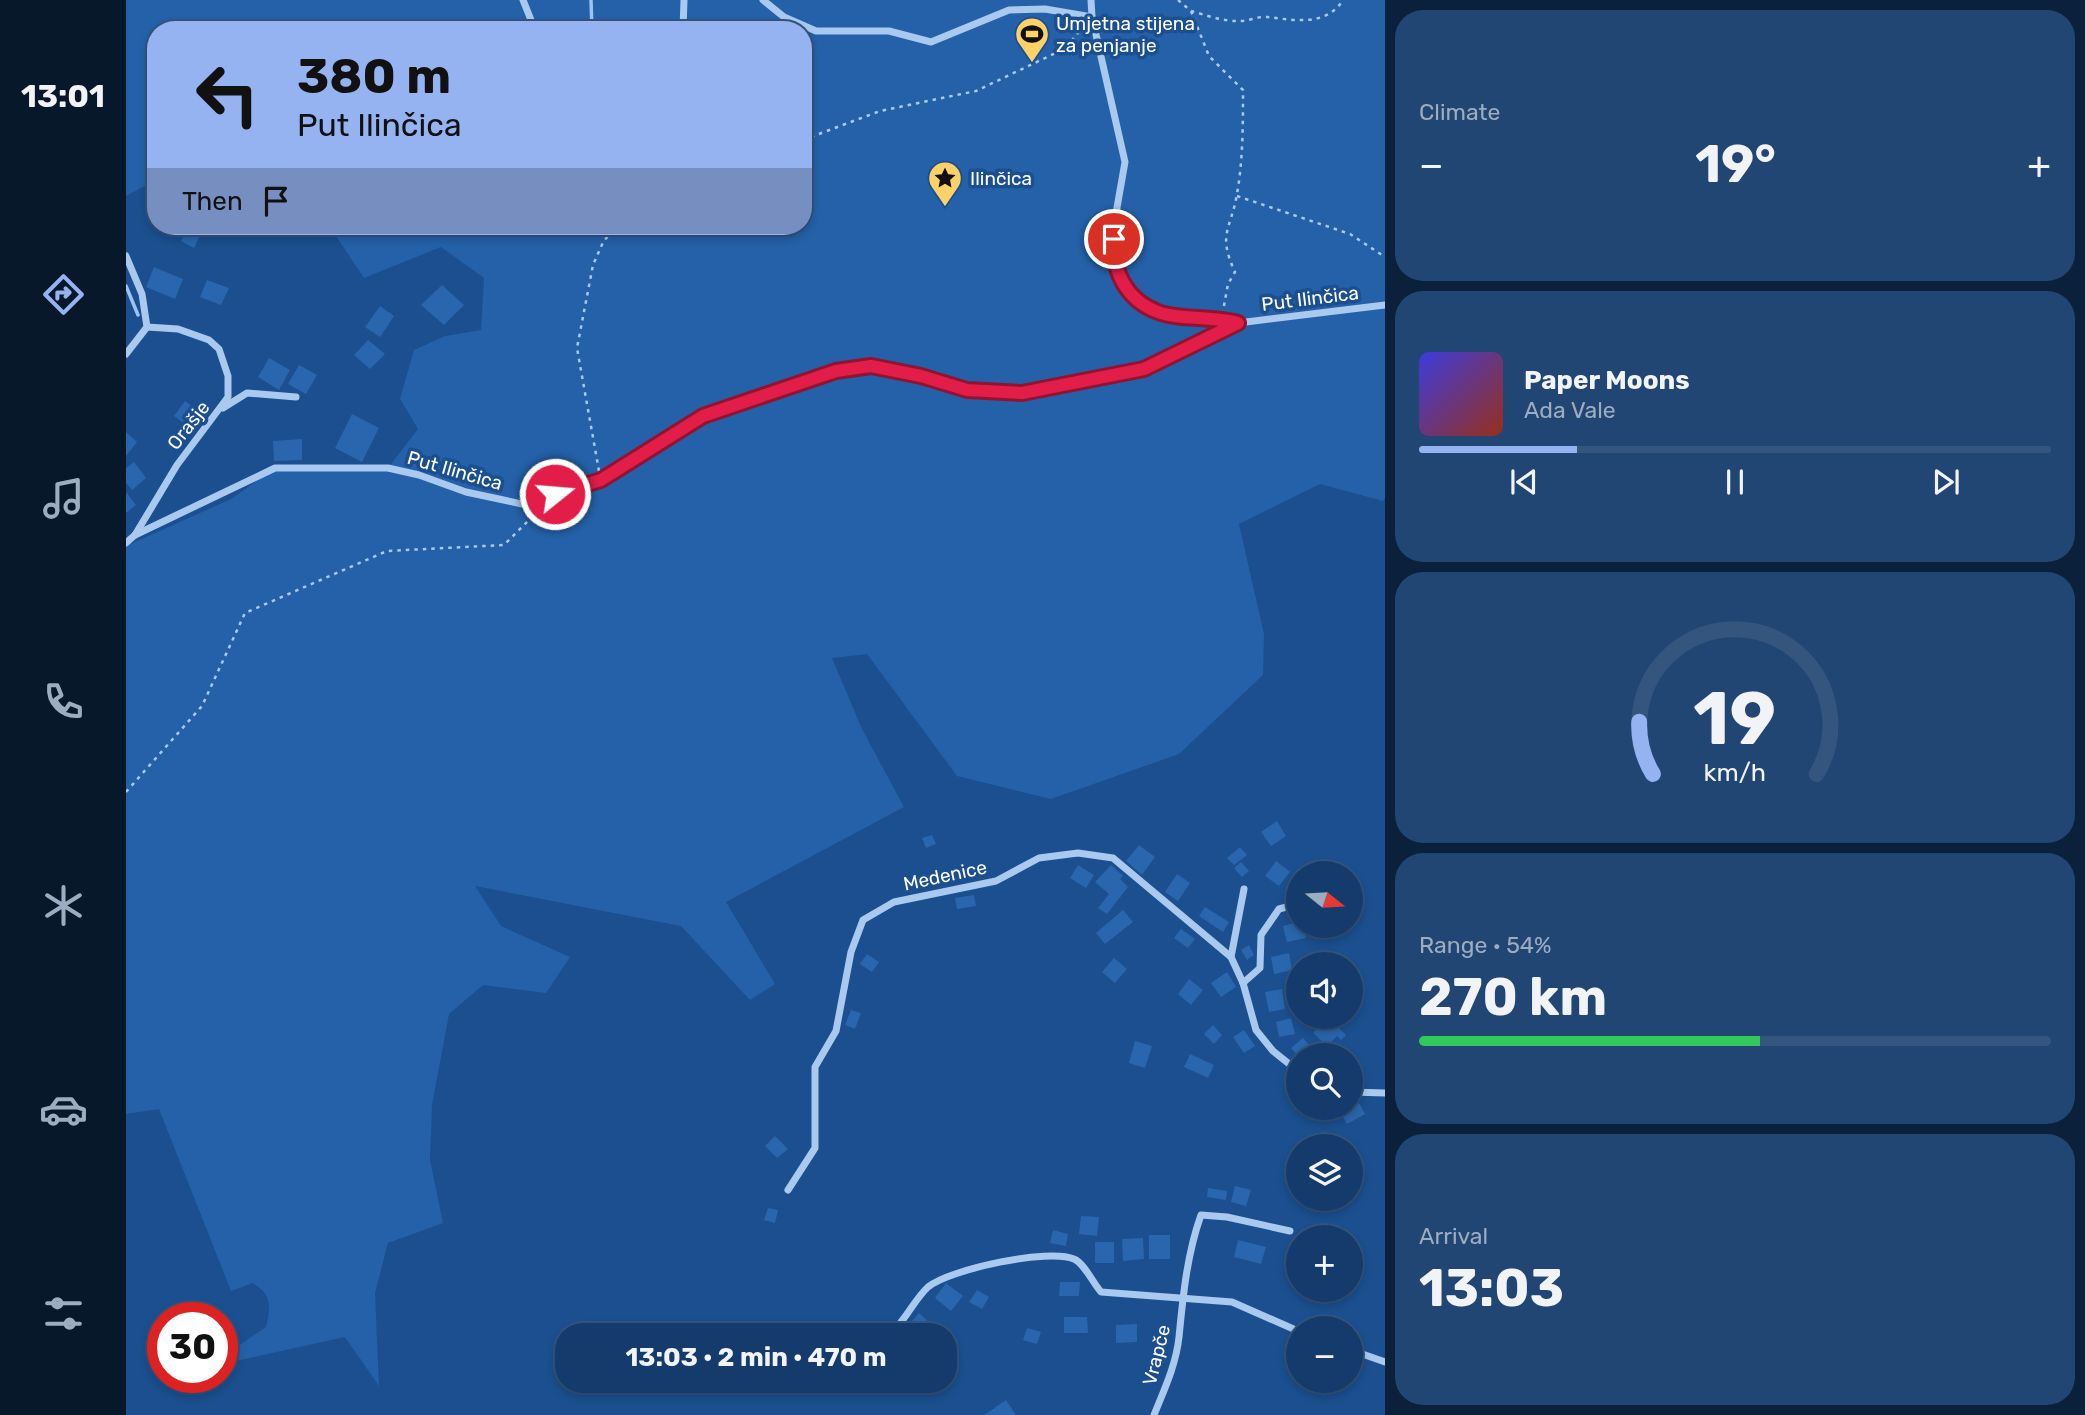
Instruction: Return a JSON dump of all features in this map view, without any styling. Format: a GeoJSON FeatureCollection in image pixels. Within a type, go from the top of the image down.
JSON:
{"type":"FeatureCollection","features":[{"type":"Feature","properties":{"kind":"street"},"geometry":{"type":"LineString","coordinates":[[523,0],[531,21]]}},
{"type":"Feature","properties":{"kind":"street"},"geometry":{"type":"LineString","coordinates":[[683,21],[684,0]]}},
{"type":"Feature","properties":{"kind":"street"},"geometry":{"type":"LineString","coordinates":[[763,0],[793,21]]}},
{"type":"Feature","properties":{"kind":"street","name":"Put Ilinčica"},"geometry":{"type":"LineString","coordinates":[[1091,0],[1092,17],[1125,162],[1115,219],[1112,260],[1124,288],[1158,312],[1222,318],[1238,323]]}},
{"type":"Feature","properties":{"kind":"street"},"geometry":{"type":"LineString","coordinates":[[812,29],[889,31],[931,42],[1009,10],[1045,9],[1092,17]]}},
{"type":"Feature","properties":{"kind":"street"},"geometry":{"type":"LineString","coordinates":[[126,256],[142,294],[147,327],[126,354]]}},
{"type":"Feature","properties":{"kind":"street","name":"Put Ilinčica"},"geometry":{"type":"LineString","coordinates":[[135,535],[275,468],[388,468],[419,475],[466,492],[522,504],[601,480],[703,416],[836,371],[871,366],[921,376],[967,390],[1022,393],[1144,369],[1238,323],[1385,305]]}},
{"type":"Feature","properties":{"kind":"street","name":"Orašje"},"geometry":{"type":"LineString","coordinates":[[126,543],[135,535],[177,465],[228,397],[228,376],[219,349],[209,340],[178,329],[147,327]]}},
{"type":"Feature","properties":{"kind":"street"},"geometry":{"type":"LineString","coordinates":[[219,411],[247,393],[296,397]]}},
{"type":"Feature","properties":{"kind":"street","name":"Medenice"},"geometry":{"type":"LineString","coordinates":[[788,1190],[815,1148],[815,1067],[836,1031],[851,952],[863,920],[894,902],[996,881],[1039,858],[1078,853],[1113,858],[1231,957],[1243,984],[1256,1030],[1273,1051],[1286,1061]]}},
{"type":"Feature","properties":{"kind":"street"},"geometry":{"type":"LineString","coordinates":[[1231,957],[1244,889]]}},
{"type":"Feature","properties":{"kind":"street"},"geometry":{"type":"LineString","coordinates":[[1243,984],[1260,968],[1261,935],[1279,909],[1286,907]]}},
{"type":"Feature","properties":{"kind":"street"},"geometry":{"type":"LineString","coordinates":[[1363,1092],[1385,1093]]}},
{"type":"Feature","properties":{"kind":"street","name":"Vrapče"},"geometry":{"type":"LineString","coordinates":[[1154,1415],[1170,1376],[1185,1300],[1189,1246],[1201,1215],[1227,1217],[1286,1230]]}},
{"type":"Feature","properties":{"kind":"street"},"geometry":{"type":"LineString","coordinates":[[901,1322],[928,1287],[961,1270],[993,1266],[1026,1256],[1059,1254],[1078,1260],[1101,1292],[1232,1302],[1286,1326]]}},
{"type":"Feature","properties":{"kind":"street"},"geometry":{"type":"LineString","coordinates":[[1363,1354],[1385,1362]]}},
{"type":"Feature","properties":{"kind":"path"},"geometry":{"type":"LineString","coordinates":[[1178,0],[1191,11],[1209,56],[1243,90],[1237,196],[1226,225],[1226,251],[1235,272],[1228,284],[1222,318]]}},
{"type":"Feature","properties":{"kind":"path"},"geometry":{"type":"LineString","coordinates":[[1191,11],[1238,21],[1265,17],[1289,22],[1317,19],[1338,8],[1343,0]]}},
{"type":"Feature","properties":{"kind":"path"},"geometry":{"type":"LineString","coordinates":[[812,137],[880,111],[976,91],[1065,49],[1092,17]]}},
{"type":"Feature","properties":{"kind":"path"},"geometry":{"type":"LineString","coordinates":[[1237,196],[1350,234],[1385,257]]}},
{"type":"Feature","properties":{"kind":"path"},"geometry":{"type":"LineString","coordinates":[[601,480],[577,348],[593,265],[604,240],[610,235]]}},
{"type":"Feature","properties":{"kind":"path"},"geometry":{"type":"LineString","coordinates":[[126,792],[202,706],[245,613],[387,551],[504,545],[555,494]]}},
{"type":"Feature","properties":{"kind":"shaded area"},"geometry":{"type":"Polygon","coordinates":[[[126,0],[1385,0],[1385,498],[1383,501],[1320,484],[1239,524],[1264,634],[1263,675],[1179,754],[1051,799],[957,776],[867,654],[832,658],[862,729],[904,807],[726,902],[775,984],[750,1000],[681,926],[475,886],[501,926],[570,957],[546,993],[483,985],[449,1014],[432,1105],[430,1160],[443,1223],[388,1243],[375,1293],[379,1386],[345,1337],[238,1360],[238,1346],[266,1327],[269,1313],[267,1297],[253,1283],[231,1291],[159,1109],[126,1114],[126,546],[231,499],[275,468],[388,468],[418,429],[400,399],[414,350],[445,336],[481,330],[484,278],[441,247],[364,278],[335,235],[812,235],[812,21],[147,21],[147,185],[126,196],[126,0]]]}},
{"type":"Feature","properties":{"kind":"building"},"geometry":{"type":"Polygon","coordinates":[[[184,235],[200,235],[194,248],[181,241],[184,235]]]}},
{"type":"Feature","properties":{"kind":"building"},"geometry":{"type":"Polygon","coordinates":[[[154,267],[183,279],[175,299],[146,287],[154,267]]]}},
{"type":"Feature","properties":{"kind":"building"},"geometry":{"type":"Polygon","coordinates":[[[207,280],[229,288],[221,305],[200,297],[207,280]]]}},
{"type":"Feature","properties":{"kind":"building"},"geometry":{"type":"Polygon","coordinates":[[[442,285],[464,305],[444,325],[421,305],[442,285]]]}},
{"type":"Feature","properties":{"kind":"building"},"geometry":{"type":"Polygon","coordinates":[[[380,306],[394,316],[380,337],[365,327],[380,306]]]}},
{"type":"Feature","properties":{"kind":"building"},"geometry":{"type":"Polygon","coordinates":[[[368,340],[385,354],[370,369],[354,355],[368,340]]]}},
{"type":"Feature","properties":{"kind":"building"},"geometry":{"type":"Polygon","coordinates":[[[269,358],[290,370],[279,390],[258,377],[269,358]]]}},
{"type":"Feature","properties":{"kind":"building"},"geometry":{"type":"Polygon","coordinates":[[[299,365],[317,375],[306,394],[288,384],[299,365]]]}},
{"type":"Feature","properties":{"kind":"building"},"geometry":{"type":"Polygon","coordinates":[[[185,401],[201,413],[190,428],[174,416],[185,401]]]}},
{"type":"Feature","properties":{"kind":"building"},"geometry":{"type":"Polygon","coordinates":[[[352,414],[379,428],[362,462],[335,448],[352,414]]]}},
{"type":"Feature","properties":{"kind":"building"},"geometry":{"type":"Polygon","coordinates":[[[126,432],[137,442],[126,456],[126,432]]]}},
{"type":"Feature","properties":{"kind":"building"},"geometry":{"type":"Polygon","coordinates":[[[302,439],[302,460],[274,461],[273,441],[302,439]]]}},
{"type":"Feature","properties":{"kind":"building"},"geometry":{"type":"Polygon","coordinates":[[[134,462],[146,478],[132,490],[126,483],[126,468],[134,462]]]}},
{"type":"Feature","properties":{"kind":"building"},"geometry":{"type":"Polygon","coordinates":[[[126,492],[136,505],[126,513],[126,492]]]}},
{"type":"Feature","properties":{"kind":"building"},"geometry":{"type":"Polygon","coordinates":[[[1277,821],[1286,836],[1271,846],[1261,832],[1277,821]]]}},
{"type":"Feature","properties":{"kind":"building"},"geometry":{"type":"Polygon","coordinates":[[[932,835],[936,844],[926,848],[922,838],[932,835]]]}},
{"type":"Feature","properties":{"kind":"building"},"geometry":{"type":"Polygon","coordinates":[[[1139,845],[1155,857],[1142,875],[1126,861],[1139,845]]]}},
{"type":"Feature","properties":{"kind":"building"},"geometry":{"type":"Polygon","coordinates":[[[1240,847],[1247,855],[1234,865],[1227,858],[1240,847]]]}},
{"type":"Feature","properties":{"kind":"building"},"geometry":{"type":"Polygon","coordinates":[[[1276,861],[1286,869],[1286,877],[1279,886],[1265,876],[1276,861]]]}},
{"type":"Feature","properties":{"kind":"building"},"geometry":{"type":"Polygon","coordinates":[[[1241,862],[1249,871],[1242,877],[1234,868],[1241,862]]]}},
{"type":"Feature","properties":{"kind":"building"},"geometry":{"type":"Polygon","coordinates":[[[1078,865],[1094,875],[1086,888],[1070,878],[1078,865]]]}},
{"type":"Feature","properties":{"kind":"building"},"geometry":{"type":"Polygon","coordinates":[[[1111,865],[1123,876],[1120,879],[1128,887],[1107,914],[1098,908],[1109,894],[1095,882],[1111,865]]]}},
{"type":"Feature","properties":{"kind":"building"},"geometry":{"type":"Polygon","coordinates":[[[1177,874],[1190,883],[1178,901],[1165,892],[1177,874]]]}},
{"type":"Feature","properties":{"kind":"building"},"geometry":{"type":"Polygon","coordinates":[[[974,895],[976,906],[957,909],[955,898],[974,895]]]}},
{"type":"Feature","properties":{"kind":"building"},"geometry":{"type":"Polygon","coordinates":[[[1205,907],[1229,922],[1223,932],[1199,916],[1205,907]]]}},
{"type":"Feature","properties":{"kind":"building"},"geometry":{"type":"Polygon","coordinates":[[[1123,910],[1133,922],[1105,944],[1096,933],[1123,910]]]}},
{"type":"Feature","properties":{"kind":"building"},"geometry":{"type":"Polygon","coordinates":[[[1181,929],[1195,939],[1188,948],[1174,938],[1181,929]]]}},
{"type":"Feature","properties":{"kind":"building"},"geometry":{"type":"Polygon","coordinates":[[[1286,938],[1306,938],[1287,942],[1286,938]]]}},
{"type":"Feature","properties":{"kind":"building"},"geometry":{"type":"Polygon","coordinates":[[[1249,945],[1254,955],[1247,960],[1241,950],[1249,945]]]}},
{"type":"Feature","properties":{"kind":"building"},"geometry":{"type":"Polygon","coordinates":[[[867,954],[879,962],[872,972],[860,964],[867,954]]]}},
{"type":"Feature","properties":{"kind":"building"},"geometry":{"type":"Polygon","coordinates":[[[1286,954],[1286,971],[1274,974],[1271,957],[1286,954]]]}},
{"type":"Feature","properties":{"kind":"building"},"geometry":{"type":"Polygon","coordinates":[[[1114,958],[1127,969],[1115,983],[1102,972],[1114,958]]]}},
{"type":"Feature","properties":{"kind":"building"},"geometry":{"type":"Polygon","coordinates":[[[1227,972],[1236,987],[1221,997],[1211,983],[1227,972]]]}},
{"type":"Feature","properties":{"kind":"building"},"geometry":{"type":"Polygon","coordinates":[[[1189,979],[1203,990],[1191,1005],[1178,994],[1189,979]]]}},
{"type":"Feature","properties":{"kind":"building"},"geometry":{"type":"Polygon","coordinates":[[[1282,989],[1285,1009],[1269,1012],[1265,992],[1282,989]]]}},
{"type":"Feature","properties":{"kind":"building"},"geometry":{"type":"Polygon","coordinates":[[[851,1010],[861,1013],[855,1029],[845,1025],[851,1010]]]}},
{"type":"Feature","properties":{"kind":"building"},"geometry":{"type":"Polygon","coordinates":[[[1286,1019],[1286,1029],[1294,1029],[1295,1034],[1279,1037],[1276,1022],[1286,1019]]]}},
{"type":"Feature","properties":{"kind":"building"},"geometry":{"type":"Polygon","coordinates":[[[1213,1025],[1222,1035],[1214,1044],[1204,1034],[1213,1025]]]}},
{"type":"Feature","properties":{"kind":"building"},"geometry":{"type":"Polygon","coordinates":[[[1317,1029],[1340,1029],[1346,1035],[1341,1040],[1337,1036],[1330,1043],[1324,1043],[1313,1033],[1317,1029]]]}},
{"type":"Feature","properties":{"kind":"building"},"geometry":{"type":"Polygon","coordinates":[[[1244,1030],[1255,1046],[1244,1053],[1233,1037],[1244,1030]]]}},
{"type":"Feature","properties":{"kind":"building"},"geometry":{"type":"Polygon","coordinates":[[[1135,1041],[1152,1046],[1145,1068],[1129,1063],[1135,1041]]]}},
{"type":"Feature","properties":{"kind":"building"},"geometry":{"type":"Polygon","coordinates":[[[1190,1054],[1214,1065],[1208,1078],[1184,1067],[1190,1054]]]}},
{"type":"Feature","properties":{"kind":"building"},"geometry":{"type":"Polygon","coordinates":[[[775,1136],[788,1149],[777,1158],[765,1146],[775,1136]]]}},
{"type":"Feature","properties":{"kind":"building"},"geometry":{"type":"Polygon","coordinates":[[[1235,1186],[1251,1190],[1246,1206],[1231,1202],[1235,1186]]]}},
{"type":"Feature","properties":{"kind":"building"},"geometry":{"type":"Polygon","coordinates":[[[1208,1188],[1227,1191],[1226,1200],[1207,1197],[1208,1188]]]}},
{"type":"Feature","properties":{"kind":"building"},"geometry":{"type":"Polygon","coordinates":[[[768,1208],[778,1210],[775,1223],[764,1220],[768,1208]]]}},
{"type":"Feature","properties":{"kind":"building"},"geometry":{"type":"Polygon","coordinates":[[[1081,1216],[1099,1217],[1097,1236],[1079,1234],[1081,1216]]]}},
{"type":"Feature","properties":{"kind":"building"},"geometry":{"type":"Polygon","coordinates":[[[1053,1230],[1068,1234],[1066,1246],[1050,1243],[1053,1230]]]}},
{"type":"Feature","properties":{"kind":"building"},"geometry":{"type":"Polygon","coordinates":[[[1149,1235],[1170,1235],[1170,1259],[1149,1259],[1149,1235]]]}},
{"type":"Feature","properties":{"kind":"building"},"geometry":{"type":"Polygon","coordinates":[[[1143,1238],[1144,1259],[1123,1261],[1122,1239],[1143,1238]]]}},
{"type":"Feature","properties":{"kind":"building"},"geometry":{"type":"Polygon","coordinates":[[[1238,1240],[1266,1247],[1261,1264],[1234,1257],[1238,1240]]]}},
{"type":"Feature","properties":{"kind":"building"},"geometry":{"type":"Polygon","coordinates":[[[1095,1242],[1114,1242],[1114,1263],[1095,1263],[1095,1242]]]}},
{"type":"Feature","properties":{"kind":"building"},"geometry":{"type":"Polygon","coordinates":[[[1060,1282],[1080,1282],[1079,1296],[1059,1296],[1060,1282]]]}},
{"type":"Feature","properties":{"kind":"building"},"geometry":{"type":"Polygon","coordinates":[[[946,1283],[963,1296],[951,1311],[935,1298],[946,1283]]]}},
{"type":"Feature","properties":{"kind":"building"},"geometry":{"type":"Polygon","coordinates":[[[977,1290],[989,1297],[982,1309],[969,1302],[977,1290]]]}},
{"type":"Feature","properties":{"kind":"building"},"geometry":{"type":"Polygon","coordinates":[[[919,1313],[930,1323],[910,1323],[919,1313]]]}},
{"type":"Feature","properties":{"kind":"building"},"geometry":{"type":"Polygon","coordinates":[[[1064,1317],[1087,1317],[1088,1333],[1064,1333],[1064,1317]]]}},
{"type":"Feature","properties":{"kind":"building"},"geometry":{"type":"Polygon","coordinates":[[[1137,1324],[1137,1342],[1116,1343],[1116,1325],[1137,1324]]]}},
{"type":"Feature","properties":{"kind":"building"},"geometry":{"type":"Polygon","coordinates":[[[1027,1328],[1041,1332],[1037,1344],[1023,1340],[1027,1328]]]}},
{"type":"Feature","properties":{"kind":"building"},"geometry":{"type":"Polygon","coordinates":[[[1006,1400],[1016,1415],[984,1415],[1006,1400]]]}},
{"type":"Feature","properties":{"kind":"waterway"},"geometry":{"type":"LineString","coordinates":[[591,0],[592,21]]}},
{"type":"Feature","properties":{"kind":"waterway"},"geometry":{"type":"LineString","coordinates":[[126,286],[138,315]]}},
{"type":"Feature","properties":{"kind":"place","name":"Umjetna stijena za penjanje"},"geometry":{"type":"Point","coordinates":[1032,64]}},
{"type":"Feature","properties":{"kind":"place","name":"Ilinčica"},"geometry":{"type":"Point","coordinates":[945,208]}},
{"type":"Feature","properties":{"kind":"route"},"geometry":{"type":"LineString","coordinates":[[555,494],[601,480],[703,416],[836,371],[871,366],[921,376],[967,390],[1022,393],[1085,383],[1144,369],[1202,343],[1238,323],[1222,318],[1158,312],[1124,288],[1112,260],[1114,239]]}}]}
